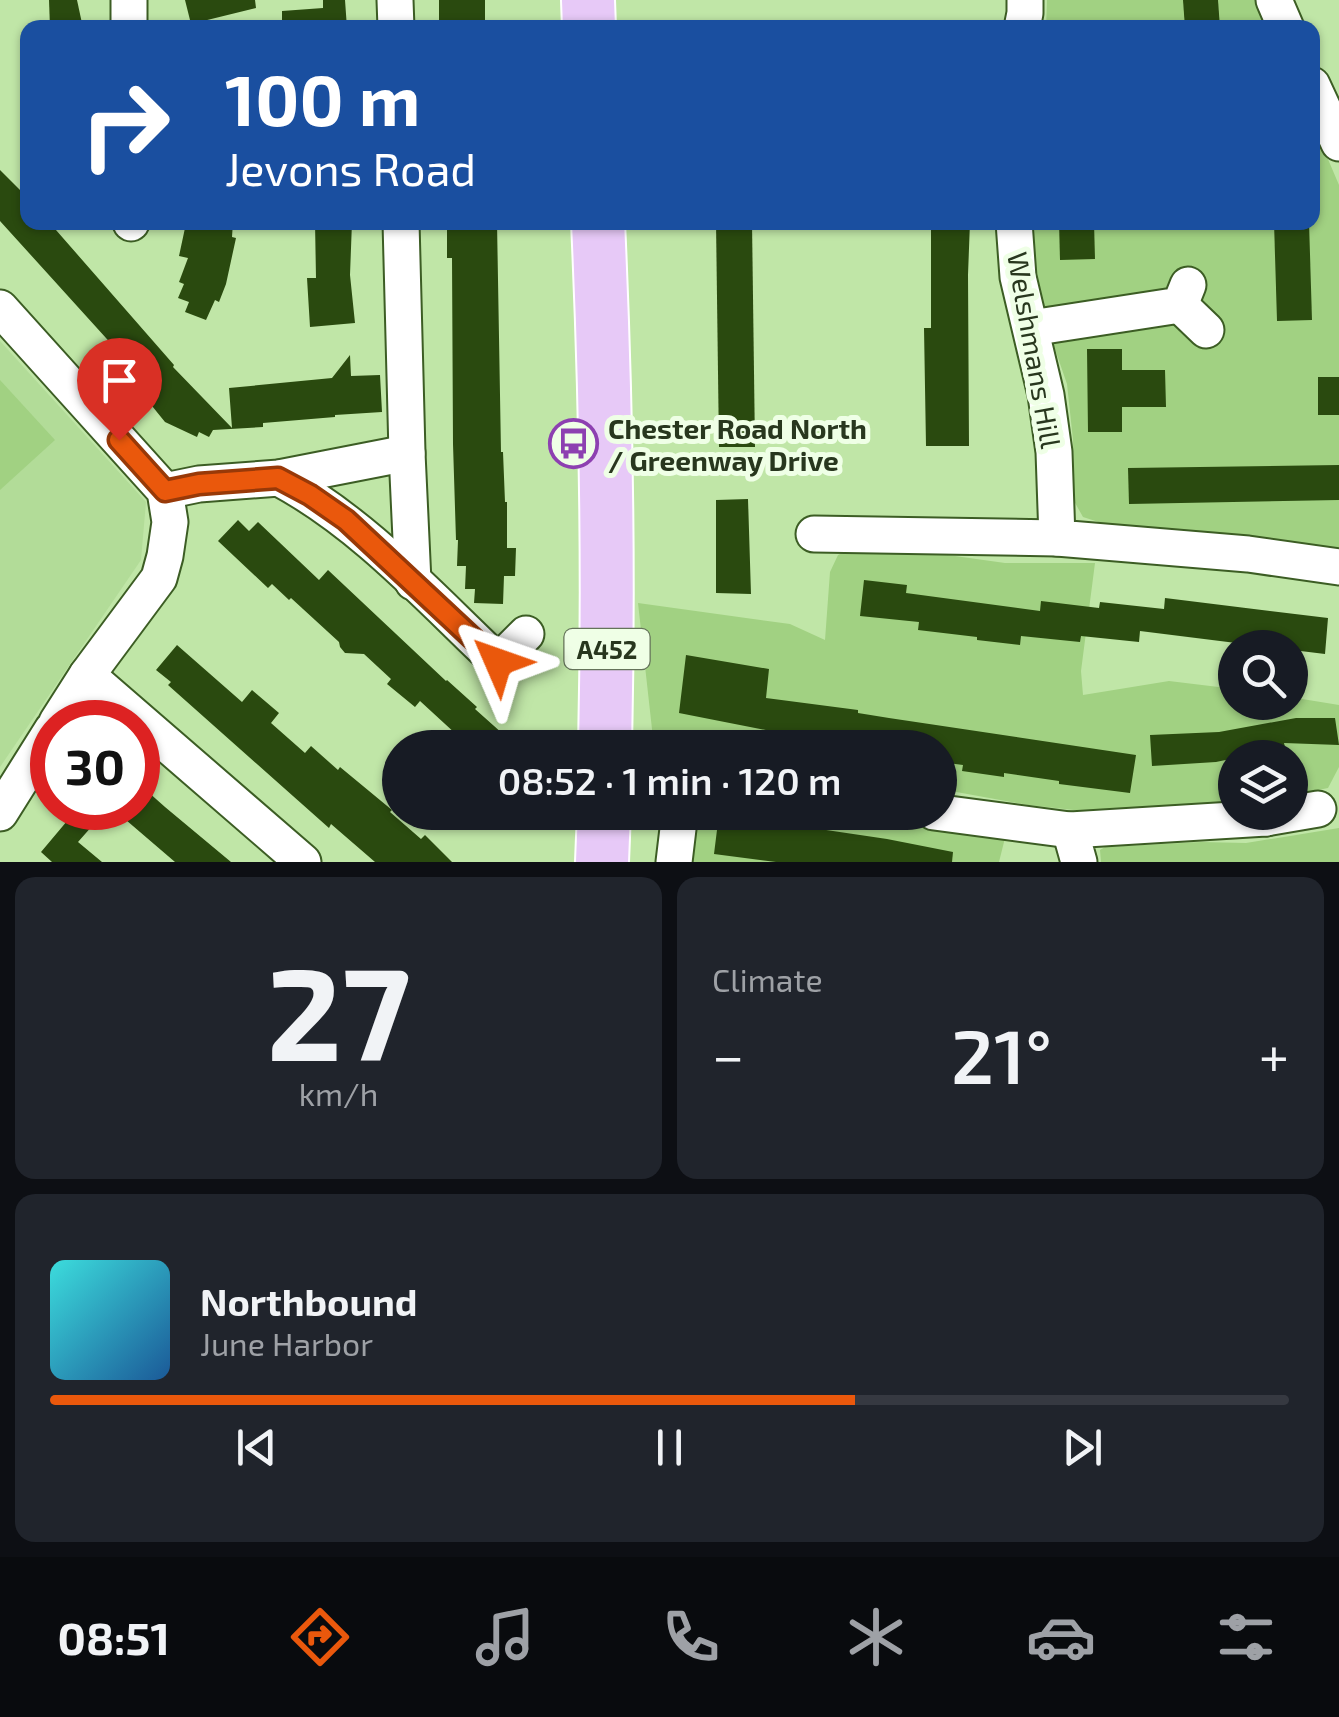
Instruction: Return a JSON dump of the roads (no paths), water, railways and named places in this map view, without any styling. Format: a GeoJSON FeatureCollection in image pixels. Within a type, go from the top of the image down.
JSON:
{"type":"FeatureCollection","features":[{"type":"Feature","properties":{"kind":"highway","name":"A452"},"geometry":{"type":"LineString","coordinates":[[598,230],[607,477],[605,730]]}},
{"type":"Feature","properties":{"kind":"highway"},"geometry":{"type":"LineString","coordinates":[[602,862],[603,830]]}},
{"type":"Feature","properties":{"kind":"street"},"geometry":{"type":"LineString","coordinates":[[1320,102],[1339,144]]}},
{"type":"Feature","properties":{"kind":"street"},"geometry":{"type":"LineString","coordinates":[[401,230],[413,582]]}},
{"type":"Feature","properties":{"kind":"street","name":"Welshmans Hill"},"geometry":{"type":"LineString","coordinates":[[1015,230],[1018,277],[1046,395],[1054,452],[1057,538]]}},
{"type":"Feature","properties":{"kind":"street"},"geometry":{"type":"LineString","coordinates":[[1031,328],[1184,295],[1206,330]]}},
{"type":"Feature","properties":{"kind":"street"},"geometry":{"type":"LineString","coordinates":[[0,308],[165,491],[170,522],[158,578],[71,700]]}},
{"type":"Feature","properties":{"kind":"street"},"geometry":{"type":"LineString","coordinates":[[165,491],[199,484],[278,478],[407,453]]}},
{"type":"Feature","properties":{"kind":"street"},"geometry":{"type":"LineString","coordinates":[[278,478],[346,520],[498,662],[526,634]]}},
{"type":"Feature","properties":{"kind":"street"},"geometry":{"type":"LineString","coordinates":[[814,534],[1057,538],[1248,554],[1339,567]]}},
{"type":"Feature","properties":{"kind":"street"},"geometry":{"type":"LineString","coordinates":[[87,675],[303,862]]}},
{"type":"Feature","properties":{"kind":"street"},"geometry":{"type":"LineString","coordinates":[[0,813],[30,765]]}},
{"type":"Feature","properties":{"kind":"street"},"geometry":{"type":"LineString","coordinates":[[1308,810],[1318,809]]}},
{"type":"Feature","properties":{"kind":"street"},"geometry":{"type":"LineString","coordinates":[[957,818],[1075,846],[1218,823]]}},
{"type":"Feature","properties":{"kind":"street"},"geometry":{"type":"LineString","coordinates":[[674,862],[678,830]]}},
{"type":"Feature","properties":{"kind":"place","name":"Chester Road North / Greenway Drive"},"geometry":{"type":"Point","coordinates":[573,444]}}]}
